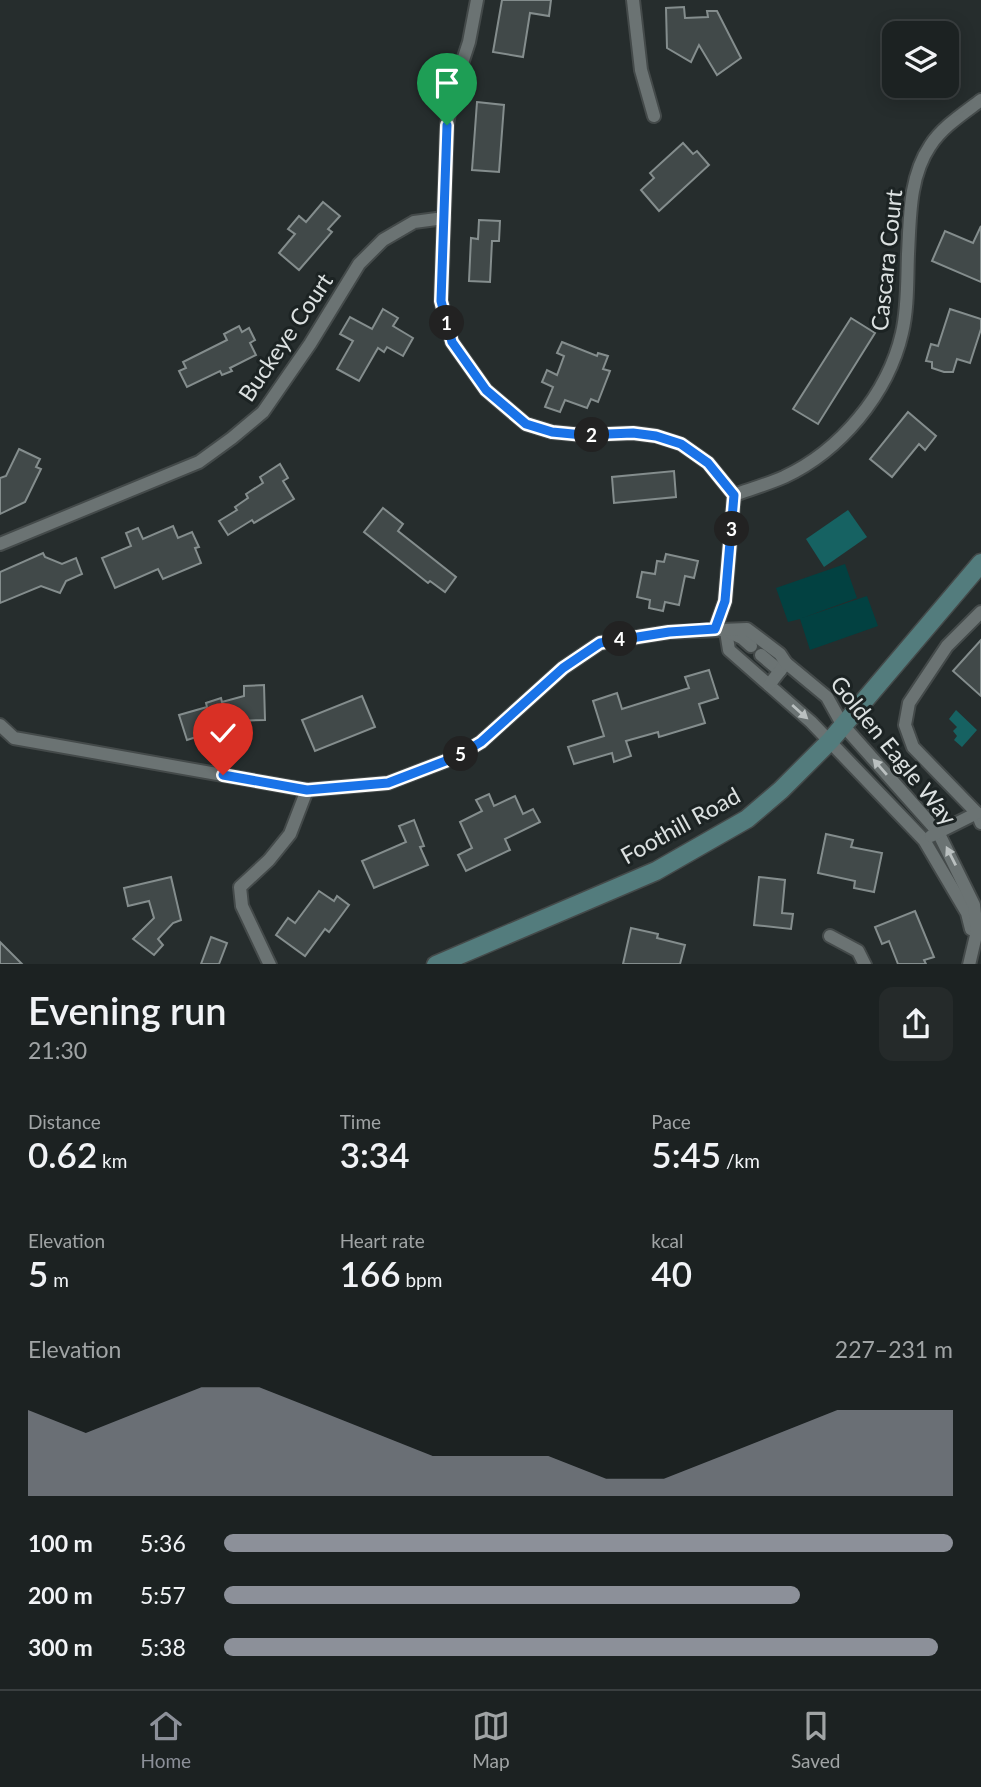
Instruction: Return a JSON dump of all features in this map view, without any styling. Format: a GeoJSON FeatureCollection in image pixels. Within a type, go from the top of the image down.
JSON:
{"type":"FeatureCollection","features":[{"type":"Feature","properties":{"kind":"main road","name":"Foothill Road"},"geometry":{"type":"LineString","coordinates":[[436,964],[648,875],[754,814],[830,741],[981,563]]}},
{"type":"Feature","properties":{"kind":"street"},"geometry":{"type":"LineString","coordinates":[[477,0],[469,42],[448,115],[441,301],[452,342],[486,390],[526,424],[552,432],[583,435],[633,433],[656,436],[681,444],[708,463],[734,495],[720,630]]}},
{"type":"Feature","properties":{"kind":"street"},"geometry":{"type":"LineString","coordinates":[[633,0],[641,70],[654,116]]}},
{"type":"Feature","properties":{"kind":"street","name":"Cascara Court"},"geometry":{"type":"LineString","coordinates":[[734,495],[786,476],[828,450],[856,422],[874,397],[891,364],[902,333],[910,215],[915,182],[930,145],[953,120],[981,100]]}},
{"type":"Feature","properties":{"kind":"street","name":"Buckeye Court"},"geometry":{"type":"LineString","coordinates":[[0,544],[199,462],[232,438],[263,412],[310,344],[359,264],[383,240],[414,222],[444,218]]}},
{"type":"Feature","properties":{"kind":"street"},"geometry":{"type":"LineString","coordinates":[[924,840],[937,832],[979,818],[913,747],[905,725],[909,703],[947,646],[981,612]]}},
{"type":"Feature","properties":{"kind":"street","name":"Golden Eagle Way"},"geometry":{"type":"LineString","coordinates":[[0,725],[14,738],[307,790],[388,783],[456,757],[481,742],[563,668],[600,643],[669,632],[747,629],[780,654],[783,667]]}},
{"type":"Feature","properties":{"kind":"street","name":"Golden Eagle Way"},"geometry":{"type":"LineString","coordinates":[[720,630],[742,638],[827,697],[842,724],[937,832],[974,905],[977,931],[969,964]]}},
{"type":"Feature","properties":{"kind":"street","name":"Golden Eagle Way"},"geometry":{"type":"LineString","coordinates":[[720,630],[729,650],[830,741],[924,840],[967,913],[975,943]]}},
{"type":"Feature","properties":{"kind":"street"},"geometry":{"type":"LineString","coordinates":[[769,685],[783,667]]}},
{"type":"Feature","properties":{"kind":"street"},"geometry":{"type":"LineString","coordinates":[[270,964],[242,906],[240,887],[270,860],[290,834],[307,790]]}},
{"type":"Feature","properties":{"kind":"street"},"geometry":{"type":"LineString","coordinates":[[830,936],[858,951],[864,964]]}},
{"type":"Feature","properties":{"kind":"shaded area"},"geometry":{"type":"Polygon","coordinates":[[[848,510],[867,537],[824,567],[806,539],[848,510]]]}},
{"type":"Feature","properties":{"kind":"shaded area"},"geometry":{"type":"Polygon","coordinates":[[[845,564],[857,598],[802,618],[867,596],[878,626],[810,650],[800,619],[788,622],[776,588],[845,564]]]}},
{"type":"Feature","properties":{"kind":"shaded area"},"geometry":{"type":"Polygon","coordinates":[[[956,710],[977,730],[962,747],[954,740],[957,736],[953,731],[957,727],[949,719],[956,710]]]}},
{"type":"Feature","properties":{"kind":"building"},"geometry":{"type":"Polygon","coordinates":[[[502,0],[551,0],[549,16],[530,13],[523,57],[493,52],[502,0]]]}},
{"type":"Feature","properties":{"kind":"building"},"geometry":{"type":"Polygon","coordinates":[[[684,7],[685,18],[708,17],[707,11],[717,11],[741,58],[717,75],[699,45],[691,62],[667,48],[666,8],[684,7]]]}},
{"type":"Feature","properties":{"kind":"building"},"geometry":{"type":"Polygon","coordinates":[[[477,102],[504,105],[499,172],[472,170],[477,102]]]}},
{"type":"Feature","properties":{"kind":"building"},"geometry":{"type":"Polygon","coordinates":[[[683,143],[693,154],[697,151],[709,165],[659,211],[641,190],[654,178],[650,173],[683,143]]]}},
{"type":"Feature","properties":{"kind":"building"},"geometry":{"type":"Polygon","coordinates":[[[323,202],[340,216],[328,229],[332,232],[299,270],[279,253],[295,234],[288,229],[299,216],[306,222],[323,202]]]}},
{"type":"Feature","properties":{"kind":"building"},"geometry":{"type":"Polygon","coordinates":[[[479,220],[500,221],[499,241],[492,241],[490,282],[469,281],[471,238],[478,239],[479,220]]]}},
{"type":"Feature","properties":{"kind":"building"},"geometry":{"type":"Polygon","coordinates":[[[981,226],[981,282],[932,261],[945,231],[973,243],[981,226]]]}},
{"type":"Feature","properties":{"kind":"building"},"geometry":{"type":"Polygon","coordinates":[[[383,309],[398,318],[393,326],[413,338],[403,356],[387,347],[384,352],[378,348],[359,381],[337,369],[353,341],[340,334],[350,317],[372,329],[383,309]]]}},
{"type":"Feature","properties":{"kind":"building"},"geometry":{"type":"Polygon","coordinates":[[[950,309],[981,319],[981,329],[970,363],[957,359],[953,372],[944,372],[932,368],[932,362],[926,361],[931,344],[938,346],[950,309]]]}},
{"type":"Feature","properties":{"kind":"building"},"geometry":{"type":"Polygon","coordinates":[[[851,318],[875,333],[818,424],[793,409],[851,318]]]}},
{"type":"Feature","properties":{"kind":"building"},"geometry":{"type":"Polygon","coordinates":[[[239,326],[242,332],[249,328],[255,340],[250,343],[256,355],[230,368],[232,371],[222,375],[220,371],[187,387],[179,371],[186,368],[183,362],[227,340],[224,334],[239,326]]]}},
{"type":"Feature","properties":{"kind":"building"},"geometry":{"type":"Polygon","coordinates":[[[562,342],[597,356],[598,353],[608,356],[603,369],[610,371],[598,402],[591,399],[587,408],[565,400],[560,412],[545,407],[553,387],[542,382],[547,370],[557,375],[564,356],[557,353],[562,342]]]}},
{"type":"Feature","properties":{"kind":"building"},"geometry":{"type":"Polygon","coordinates":[[[908,412],[936,436],[925,450],[919,444],[892,477],[870,459],[908,412]]]}},
{"type":"Feature","properties":{"kind":"building"},"geometry":{"type":"Polygon","coordinates":[[[19,449],[40,459],[36,467],[41,469],[25,502],[0,514],[0,478],[6,476],[19,449]]]}},
{"type":"Feature","properties":{"kind":"building"},"geometry":{"type":"Polygon","coordinates":[[[280,464],[288,478],[283,481],[294,499],[228,535],[219,521],[237,510],[235,507],[248,498],[246,494],[263,483],[260,477],[280,464]]]}},
{"type":"Feature","properties":{"kind":"building"},"geometry":{"type":"Polygon","coordinates":[[[674,471],[676,497],[614,503],[612,477],[674,471]]]}},
{"type":"Feature","properties":{"kind":"building"},"geometry":{"type":"Polygon","coordinates":[[[383,508],[403,524],[398,531],[456,577],[445,592],[430,581],[428,583],[364,532],[383,508]]]}},
{"type":"Feature","properties":{"kind":"building"},"geometry":{"type":"Polygon","coordinates":[[[173,526],[178,538],[192,532],[199,547],[195,548],[201,563],[163,579],[158,569],[115,588],[102,558],[131,546],[126,533],[138,528],[143,539],[173,526]]]}},
{"type":"Feature","properties":{"kind":"building"},"geometry":{"type":"Polygon","coordinates":[[[43,553],[45,557],[62,564],[76,558],[82,574],[66,581],[60,593],[41,586],[0,603],[0,572],[43,553]]]}},
{"type":"Feature","properties":{"kind":"building"},"geometry":{"type":"Polygon","coordinates":[[[666,554],[698,561],[694,578],[685,576],[679,605],[665,602],[663,611],[649,608],[650,600],[637,597],[642,572],[655,574],[657,561],[664,562],[666,554]]]}},
{"type":"Feature","properties":{"kind":"building"},"geometry":{"type":"Polygon","coordinates":[[[981,640],[981,696],[953,671],[981,640]]]}},
{"type":"Feature","properties":{"kind":"building"},"geometry":{"type":"Polygon","coordinates":[[[709,670],[718,698],[699,704],[705,723],[659,737],[658,732],[626,741],[631,756],[614,762],[612,753],[574,764],[568,747],[604,736],[593,701],[617,693],[622,709],[689,688],[685,677],[709,670]]]}},
{"type":"Feature","properties":{"kind":"building"},"geometry":{"type":"Polygon","coordinates":[[[264,685],[265,720],[233,721],[234,725],[187,740],[179,715],[207,707],[206,703],[221,698],[222,702],[244,696],[244,686],[264,685]]]}},
{"type":"Feature","properties":{"kind":"building"},"geometry":{"type":"Polygon","coordinates":[[[362,696],[375,727],[315,751],[302,720],[362,696]]]}},
{"type":"Feature","properties":{"kind":"building"},"geometry":{"type":"Polygon","coordinates":[[[489,794],[494,806],[515,796],[523,814],[533,809],[540,822],[505,839],[510,850],[466,871],[458,855],[472,848],[460,822],[482,811],[476,800],[489,794]]]}},
{"type":"Feature","properties":{"kind":"building"},"geometry":{"type":"Polygon","coordinates":[[[414,820],[424,846],[420,847],[428,865],[374,888],[362,861],[406,842],[399,826],[414,820]]]}},
{"type":"Feature","properties":{"kind":"building"},"geometry":{"type":"Polygon","coordinates":[[[826,834],[853,840],[851,847],[882,853],[874,892],[854,888],[855,881],[818,873],[826,834]]]}},
{"type":"Feature","properties":{"kind":"building"},"geometry":{"type":"Polygon","coordinates":[[[171,877],[181,920],[173,923],[158,939],[163,945],[154,955],[133,939],[154,918],[149,901],[128,906],[124,888],[171,877]]]}},
{"type":"Feature","properties":{"kind":"building"},"geometry":{"type":"Polygon","coordinates":[[[759,877],[785,880],[782,913],[793,914],[791,929],[754,925],[759,877]]]}},
{"type":"Feature","properties":{"kind":"building"},"geometry":{"type":"Polygon","coordinates":[[[319,891],[334,901],[337,896],[349,905],[329,932],[325,929],[305,956],[276,935],[288,918],[295,923],[319,891]]]}},
{"type":"Feature","properties":{"kind":"building"},"geometry":{"type":"Polygon","coordinates":[[[915,911],[934,957],[924,960],[926,964],[898,964],[889,941],[882,944],[875,927],[915,911]]]}},
{"type":"Feature","properties":{"kind":"building"},"geometry":{"type":"Polygon","coordinates":[[[631,928],[658,934],[657,938],[685,945],[680,964],[623,964],[631,928]]]}},
{"type":"Feature","properties":{"kind":"building"},"geometry":{"type":"Polygon","coordinates":[[[211,937],[227,943],[219,964],[201,964],[211,937]]]}},
{"type":"Feature","properties":{"kind":"building"},"geometry":{"type":"Polygon","coordinates":[[[0,942],[22,964],[0,964],[0,942]]]}},
{"type":"Feature","properties":{"kind":"route"},"geometry":{"type":"LineString","coordinates":[[223,775],[307,790],[388,783],[456,757],[481,742],[563,668],[600,643],[669,632],[715,629],[725,601],[734,495],[708,463],[681,444],[656,436],[633,433],[583,435],[552,432],[526,424],[486,390],[452,342],[441,301],[447,125]]}}]}
